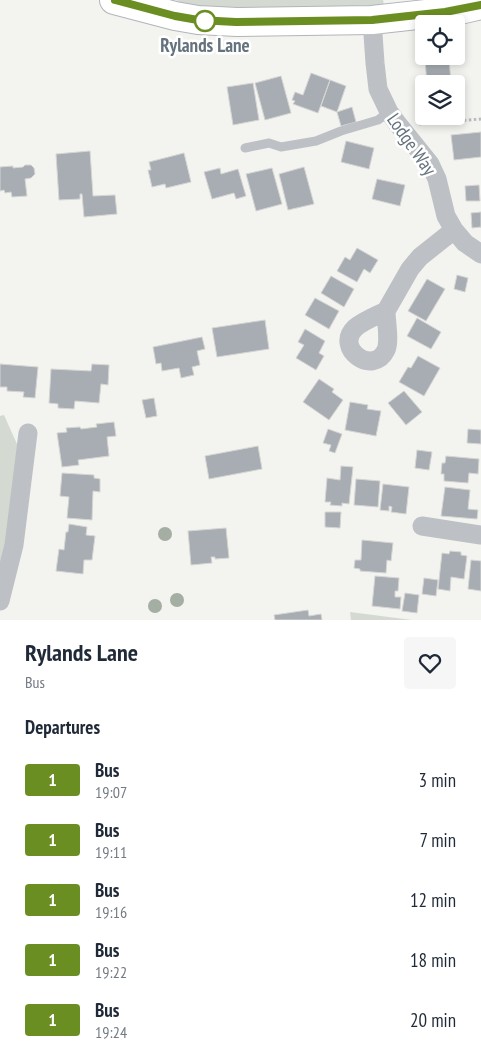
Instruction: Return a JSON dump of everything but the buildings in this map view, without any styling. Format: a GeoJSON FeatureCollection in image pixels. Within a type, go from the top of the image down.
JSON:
{"type":"FeatureCollection","features":[{"type":"Feature","properties":{"kind":"highway"},"geometry":{"type":"LineString","coordinates":[[114,0],[175,16],[207,21],[236,22],[372,20],[481,5]]}},
{"type":"Feature","properties":{"kind":"street","name":"Lodge Way"},"geometry":{"type":"LineString","coordinates":[[372,20],[378,89],[389,112],[430,164],[437,178],[446,216],[454,230],[465,243],[481,254]]}},
{"type":"Feature","properties":{"kind":"street"},"geometry":{"type":"LineString","coordinates":[[386,311],[410,269],[420,257],[454,230]]}},
{"type":"Feature","properties":{"kind":"street"},"geometry":{"type":"LineString","coordinates":[[0,601],[14,545],[28,432]]}},
{"type":"Feature","properties":{"kind":"street"},"geometry":{"type":"LineString","coordinates":[[422,526],[481,535]]}},
{"type":"Feature","properties":{"kind":"lane"},"geometry":{"type":"LineString","coordinates":[[245,148],[269,143],[281,146],[316,140],[378,120],[389,112]]}},
{"type":"Feature","properties":{"kind":"path"},"geometry":{"type":"LineString","coordinates":[[406,134],[418,124],[481,119]]}},
{"type":"Feature","properties":{"kind":"shaded area"},"geometry":{"type":"Polygon","coordinates":[[[176,0],[383,0],[384,5],[199,10],[176,0]]]}},
{"type":"Feature","properties":{"kind":"shaded area"},"geometry":{"type":"Polygon","coordinates":[[[4,415],[21,453],[0,588],[0,416],[4,415]]]}},
{"type":"Feature","properties":{"kind":"shaded area"},"geometry":{"type":"Polygon","coordinates":[[[350,612],[412,620],[351,620],[350,612]]]}},
{"type":"Feature","properties":{"kind":"bus line","name":"1"},"geometry":{"type":"LineString","coordinates":[[115,0],[175,16],[216,22],[372,20],[445,12],[481,5]]}},
{"type":"Feature","properties":{"kind":"place","name":"Rylands Lane"},"geometry":{"type":"Point","coordinates":[205,21]}}]}
